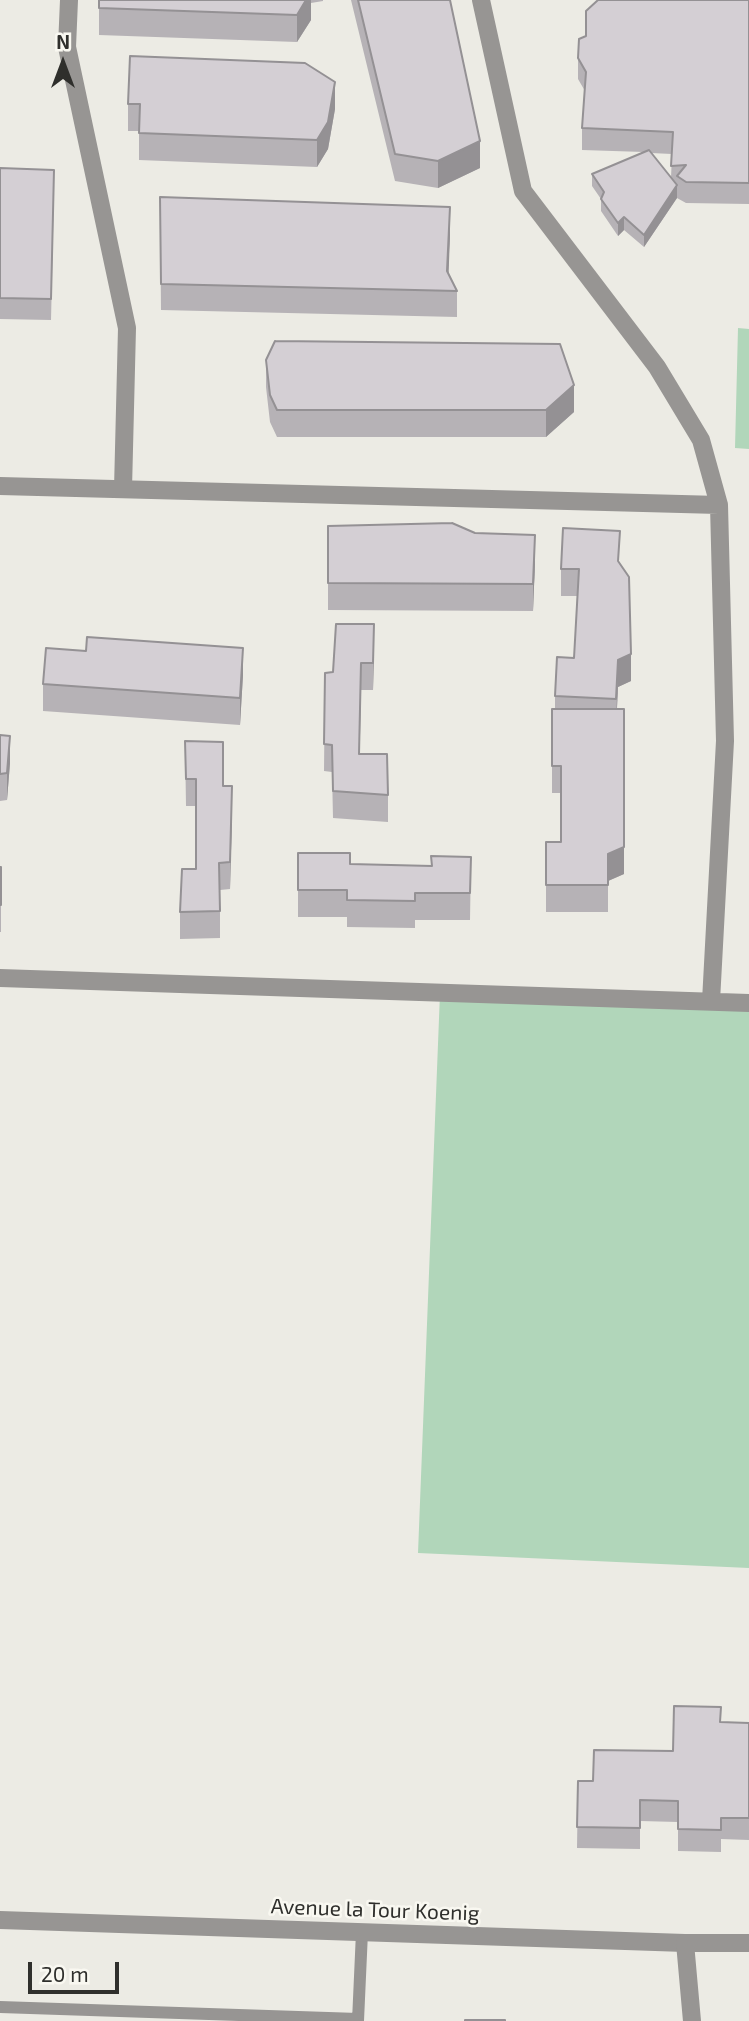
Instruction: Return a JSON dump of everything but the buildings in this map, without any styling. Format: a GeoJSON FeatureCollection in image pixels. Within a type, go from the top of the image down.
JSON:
{"type":"FeatureCollection","features":[{"type":"Feature","properties":{"kind":"street"},"geometry":{"type":"LineString","coordinates":[[69,0],[66,47],[127,328],[123,489]]}},
{"type":"Feature","properties":{"kind":"street"},"geometry":{"type":"LineString","coordinates":[[481,0],[523,191],[663,377],[701,440],[719,505],[725,741],[711,1001]]}},
{"type":"Feature","properties":{"kind":"street"},"geometry":{"type":"LineString","coordinates":[[0,486],[719,505]]}},
{"type":"Feature","properties":{"kind":"street"},"geometry":{"type":"LineString","coordinates":[[0,978],[749,1003]]}},
{"type":"Feature","properties":{"kind":"street","name":"Avenue la Tour Koenig"},"geometry":{"type":"LineString","coordinates":[[0,1920],[749,1943]]}},
{"type":"Feature","properties":{"kind":"street"},"geometry":{"type":"LineString","coordinates":[[685,1943],[692,2021]]}},
{"type":"Feature","properties":{"kind":"lane"},"geometry":{"type":"LineString","coordinates":[[0,2007],[358,2020],[362,1932]]}},
{"type":"Feature","properties":{"kind":"green space"},"geometry":{"type":"Polygon","coordinates":[[[738,328],[749,329],[749,449],[735,448],[738,328]]]}},
{"type":"Feature","properties":{"kind":"green space"},"geometry":{"type":"Polygon","coordinates":[[[440,993],[749,1006],[749,1568],[418,1553],[440,993]]]}}]}
